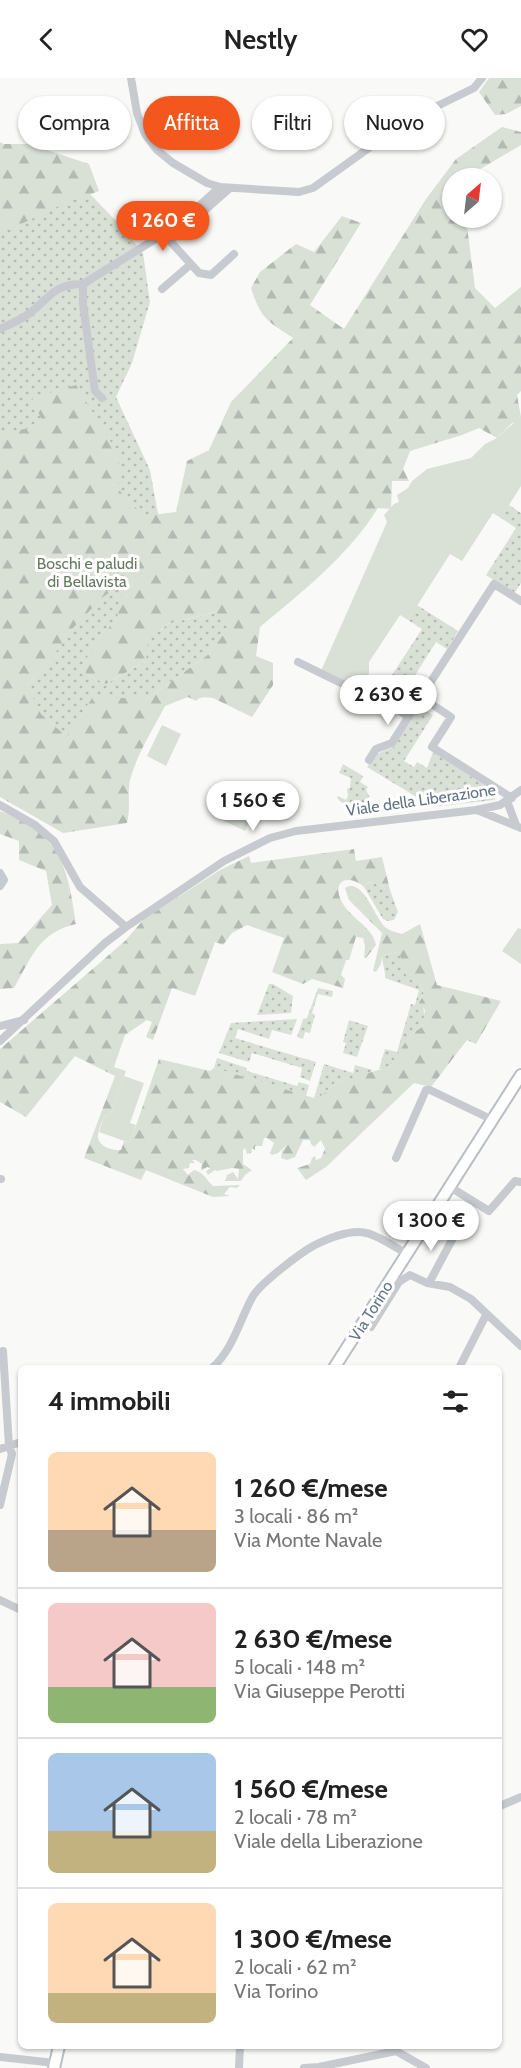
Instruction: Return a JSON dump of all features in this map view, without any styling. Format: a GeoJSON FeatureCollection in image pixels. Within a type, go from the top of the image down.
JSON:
{"type":"FeatureCollection","features":[{"type":"Feature","properties":{"kind":"street"},"geometry":{"type":"LineString","coordinates":[[131,78],[137,113],[146,134],[157,150],[173,163],[220,188],[299,192],[313,188],[380,140],[427,111],[474,88],[482,78]]}},
{"type":"Feature","properties":{"kind":"street"},"geometry":{"type":"LineString","coordinates":[[0,330],[29,314],[58,288],[71,284],[83,284],[178,225],[220,188]]}},
{"type":"Feature","properties":{"kind":"street"},"geometry":{"type":"LineString","coordinates":[[230,188],[171,241],[199,273],[211,275],[234,254]]}},
{"type":"Feature","properties":{"kind":"street"},"geometry":{"type":"LineString","coordinates":[[162,289],[191,264]]}},
{"type":"Feature","properties":{"kind":"street"},"geometry":{"type":"LineString","coordinates":[[83,284],[83,304],[95,391],[102,398]]}},
{"type":"Feature","properties":{"kind":"street"},"geometry":{"type":"LineString","coordinates":[[369,760],[376,749],[392,743],[494,584],[521,601]]}},
{"type":"Feature","properties":{"kind":"street"},"geometry":{"type":"LineString","coordinates":[[298,663],[359,692],[362,687],[409,717]]}},
{"type":"Feature","properties":{"kind":"street"},"geometry":{"type":"LineString","coordinates":[[421,697],[451,717],[432,747],[510,800],[518,827]]}},
{"type":"Feature","properties":{"kind":"street","name":"Viale della Liberazione"},"geometry":{"type":"LineString","coordinates":[[0,1041],[105,943],[126,927],[224,861],[270,838],[291,831],[318,827],[476,810],[500,805],[521,790]]}},
{"type":"Feature","properties":{"kind":"street"},"geometry":{"type":"LineString","coordinates":[[0,805],[35,825],[54,841],[80,887],[126,927]]}},
{"type":"Feature","properties":{"kind":"street"},"geometry":{"type":"LineString","coordinates":[[476,810],[518,827]]}},
{"type":"Feature","properties":{"kind":"street"},"geometry":{"type":"LineString","coordinates":[[0,873],[4,880],[0,886]]}},
{"type":"Feature","properties":{"kind":"street"},"geometry":{"type":"LineString","coordinates":[[0,1026],[25,1019]]}},
{"type":"Feature","properties":{"kind":"street","name":"Via Torino"},"geometry":{"type":"LineString","coordinates":[[336,1365],[521,1075]]}},
{"type":"Feature","properties":{"kind":"street"},"geometry":{"type":"LineString","coordinates":[[396,1158],[426,1090],[493,1120]]}},
{"type":"Feature","properties":{"kind":"street"},"geometry":{"type":"LineString","coordinates":[[450,1187],[489,1211],[515,1181],[521,1182]]}},
{"type":"Feature","properties":{"kind":"street"},"geometry":{"type":"LineString","coordinates":[[426,1224],[453,1238],[429,1284]]}},
{"type":"Feature","properties":{"kind":"street"},"geometry":{"type":"LineString","coordinates":[[215,1365],[228,1348],[255,1293],[286,1265],[313,1246],[350,1233],[366,1233],[407,1254]]}},
{"type":"Feature","properties":{"kind":"street"},"geometry":{"type":"LineString","coordinates":[[363,1323],[370,1327],[374,1323],[399,1282],[410,1275],[429,1284],[450,1287],[471,1299],[521,1346]]}},
{"type":"Feature","properties":{"kind":"street"},"geometry":{"type":"LineString","coordinates":[[461,1365],[486,1315]]}},
{"type":"Feature","properties":{"kind":"street"},"geometry":{"type":"LineString","coordinates":[[0,1505],[12,1454],[9,1446],[3,1351]]}},
{"type":"Feature","properties":{"kind":"street"},"geometry":{"type":"LineString","coordinates":[[0,1449],[18,1443]]}},
{"type":"Feature","properties":{"kind":"street"},"geometry":{"type":"LineString","coordinates":[[0,1600],[18,1609]]}},
{"type":"Feature","properties":{"kind":"street"},"geometry":{"type":"LineString","coordinates":[[502,1805],[521,1797]]}},
{"type":"Feature","properties":{"kind":"street"},"geometry":{"type":"LineString","coordinates":[[0,2057],[54,2065],[58,2049]]}},
{"type":"Feature","properties":{"kind":"street"},"geometry":{"type":"LineString","coordinates":[[239,2068],[240,2049]]}},
{"type":"Feature","properties":{"kind":"street"},"geometry":{"type":"LineString","coordinates":[[304,2068],[396,2051],[426,2068]]}},
{"type":"Feature","properties":{"kind":"green space"},"geometry":{"type":"Polygon","coordinates":[[[489,78],[521,78],[521,106],[506,114],[495,115],[479,92],[489,78]]]}},
{"type":"Feature","properties":{"kind":"green space"},"geometry":{"type":"Polygon","coordinates":[[[502,127],[521,132],[521,145],[482,168],[449,168],[456,159],[502,127]]]}},
{"type":"Feature","properties":{"kind":"green space","name":"Boschi e paludi di Bellavista"},"geometry":{"type":"Polygon","coordinates":[[[0,142],[89,193],[143,253],[150,302],[132,363],[116,397],[150,470],[158,514],[179,575],[161,630],[167,624],[216,612],[230,628],[209,654],[148,698],[92,698],[67,738],[41,714],[26,686],[48,662],[0,657],[0,142]],[[146,661],[86,674],[106,684],[146,661]]]}},
{"type":"Feature","properties":{"kind":"green space"},"geometry":{"type":"Polygon","coordinates":[[[0,144],[18,144],[18,150],[47,150],[89,164],[99,191],[59,206],[0,234],[0,144]]]}},
{"type":"Feature","properties":{"kind":"green space"},"geometry":{"type":"Polygon","coordinates":[[[442,178],[442,228],[467,228],[475,288],[495,308],[521,287],[521,391],[517,395],[521,417],[497,438],[479,428],[410,451],[403,469],[409,481],[392,481],[391,509],[378,508],[339,557],[260,627],[256,656],[273,663],[273,685],[252,717],[213,698],[201,698],[196,701],[188,697],[165,706],[133,770],[129,785],[127,823],[63,833],[0,797],[0,434],[44,425],[32,398],[76,385],[119,455],[118,489],[144,516],[176,512],[187,461],[209,450],[231,402],[293,338],[262,314],[251,288],[260,272],[296,244],[314,252],[342,216],[361,223],[310,305],[344,329],[426,199],[442,178]],[[126,581],[103,597],[69,632],[53,657],[27,685],[41,714],[67,737],[92,698],[148,698],[209,654],[229,627],[215,612],[167,624],[148,641],[146,661],[106,684],[86,674],[85,660],[117,617],[126,581]]]}},
{"type":"Feature","properties":{"kind":"green space"},"geometry":{"type":"Polygon","coordinates":[[[521,416],[521,486],[501,518],[493,513],[462,561],[450,554],[408,620],[400,615],[369,662],[369,674],[358,690],[321,671],[387,522],[384,515],[399,502],[397,495],[408,488],[412,481],[427,469],[471,458],[521,416]]]}},
{"type":"Feature","properties":{"kind":"green space"},"geometry":{"type":"Polygon","coordinates":[[[509,505],[521,513],[521,583],[514,594],[486,575],[516,528],[495,514],[497,512],[502,515],[509,505]]]}},
{"type":"Feature","properties":{"kind":"green space"},"geometry":{"type":"Polygon","coordinates":[[[417,605],[458,631],[447,649],[436,642],[407,688],[390,678],[422,629],[408,620],[417,605]]]}},
{"type":"Feature","properties":{"kind":"green space"},"geometry":{"type":"Polygon","coordinates":[[[420,707],[433,715],[404,761],[414,767],[417,762],[427,768],[433,752],[498,794],[494,800],[433,807],[367,767],[376,754],[394,747],[420,707]]]}},
{"type":"Feature","properties":{"kind":"green space"},"geometry":{"type":"Polygon","coordinates":[[[162,725],[181,734],[166,766],[147,756],[162,725]]]}},
{"type":"Feature","properties":{"kind":"green space"},"geometry":{"type":"Polygon","coordinates":[[[343,764],[363,776],[360,782],[368,787],[366,790],[370,798],[364,804],[346,806],[337,798],[338,796],[346,800],[347,789],[350,788],[351,778],[339,773],[343,764]]]}},
{"type":"Feature","properties":{"kind":"green space"},"geometry":{"type":"Polygon","coordinates":[[[230,797],[255,809],[245,831],[220,819],[230,797]]]}},
{"type":"Feature","properties":{"kind":"green space"},"geometry":{"type":"Polygon","coordinates":[[[0,811],[30,825],[52,845],[68,882],[76,924],[53,933],[44,940],[14,988],[0,989],[0,944],[18,943],[52,905],[46,871],[19,860],[19,841],[0,834],[0,811]]]}},
{"type":"Feature","properties":{"kind":"green space"},"geometry":{"type":"Polygon","coordinates":[[[354,849],[356,861],[382,857],[390,890],[369,882],[364,887],[351,880],[340,884],[339,895],[342,903],[369,931],[376,945],[364,958],[363,938],[356,937],[349,960],[346,960],[341,975],[345,979],[343,988],[312,979],[303,984],[272,972],[284,938],[247,925],[232,933],[223,945],[215,942],[195,996],[172,988],[153,1040],[146,1037],[152,1022],[147,1020],[125,1035],[114,1067],[126,1071],[110,1116],[105,1115],[98,1135],[102,1145],[113,1150],[121,1150],[124,1141],[130,1143],[159,1059],[210,1071],[214,1068],[314,1098],[315,1095],[321,1096],[336,1082],[387,1070],[410,1035],[422,1027],[425,1010],[419,1003],[424,993],[420,984],[407,978],[399,952],[382,955],[381,964],[376,972],[373,971],[382,933],[349,900],[345,888],[351,886],[363,893],[388,930],[402,934],[420,924],[437,985],[501,1001],[476,1044],[467,1040],[431,1087],[414,1083],[326,1167],[306,1180],[297,1168],[310,1164],[315,1156],[316,1160],[321,1158],[325,1149],[321,1140],[314,1147],[310,1140],[303,1140],[295,1157],[287,1160],[281,1158],[282,1151],[288,1144],[272,1155],[270,1153],[274,1143],[264,1138],[262,1146],[255,1146],[255,1150],[252,1148],[251,1153],[247,1154],[245,1148],[243,1150],[243,1164],[252,1170],[241,1181],[225,1181],[227,1175],[233,1172],[238,1179],[239,1169],[215,1170],[208,1175],[206,1171],[211,1168],[207,1167],[201,1171],[202,1164],[196,1160],[192,1160],[195,1163],[190,1163],[189,1168],[183,1169],[188,1175],[194,1170],[201,1173],[213,1186],[240,1185],[237,1188],[230,1187],[224,1194],[230,1196],[213,1197],[146,1170],[141,1180],[84,1158],[115,1076],[75,1056],[26,1117],[0,1102],[0,1049],[125,941],[144,919],[220,870],[249,856],[251,863],[354,849]]]}},
{"type":"Feature","properties":{"kind":"green space"},"geometry":{"type":"Polygon","coordinates":[[[369,882],[390,890],[398,912],[394,920],[383,919],[364,887],[369,882]]]}},
{"type":"Feature","properties":{"kind":"green space"},"geometry":{"type":"Polygon","coordinates":[[[518,928],[521,929],[521,964],[502,951],[518,928]]]}},
{"type":"Feature","properties":{"kind":"green space"},"geometry":{"type":"Polygon","coordinates":[[[399,952],[407,972],[420,984],[424,994],[420,999],[424,1016],[422,1027],[410,1035],[387,1071],[379,1069],[385,1049],[397,1052],[411,1004],[415,1005],[419,990],[385,978],[382,955],[399,952]]]}},
{"type":"Feature","properties":{"kind":"green space"},"geometry":{"type":"Polygon","coordinates":[[[269,984],[293,996],[291,1013],[257,1015],[269,984]]]}},
{"type":"Feature","properties":{"kind":"green space"},"geometry":{"type":"Polygon","coordinates":[[[318,988],[333,991],[332,997],[318,994],[312,1013],[315,1015],[310,1033],[305,1032],[303,1039],[297,1037],[303,1019],[307,1018],[318,988]]]}},
{"type":"Feature","properties":{"kind":"green space"},"geometry":{"type":"Polygon","coordinates":[[[297,1019],[291,1035],[272,1030],[269,1039],[238,1029],[235,1038],[316,1062],[310,1081],[300,1077],[302,1068],[252,1053],[249,1062],[219,1053],[231,1023],[297,1019]]]}},
{"type":"Feature","properties":{"kind":"green space"},"geometry":{"type":"Polygon","coordinates":[[[349,1020],[368,1026],[357,1057],[343,1053],[346,1043],[343,1042],[349,1020]]]}},
{"type":"Feature","properties":{"kind":"green space"},"geometry":{"type":"Polygon","coordinates":[[[217,1058],[247,1068],[247,1071],[297,1086],[299,1082],[309,1085],[306,1096],[214,1068],[217,1058]]]}},
{"type":"Feature","properties":{"kind":"green space"},"geometry":{"type":"Polygon","coordinates":[[[324,1064],[353,1073],[355,1065],[373,1070],[356,1079],[336,1082],[321,1096],[315,1095],[324,1064]]]}},
{"type":"Feature","properties":{"kind":"green space"},"geometry":{"type":"Polygon","coordinates":[[[124,1076],[144,1083],[130,1123],[136,1125],[130,1143],[99,1132],[105,1115],[110,1116],[124,1076]]]}}]}
